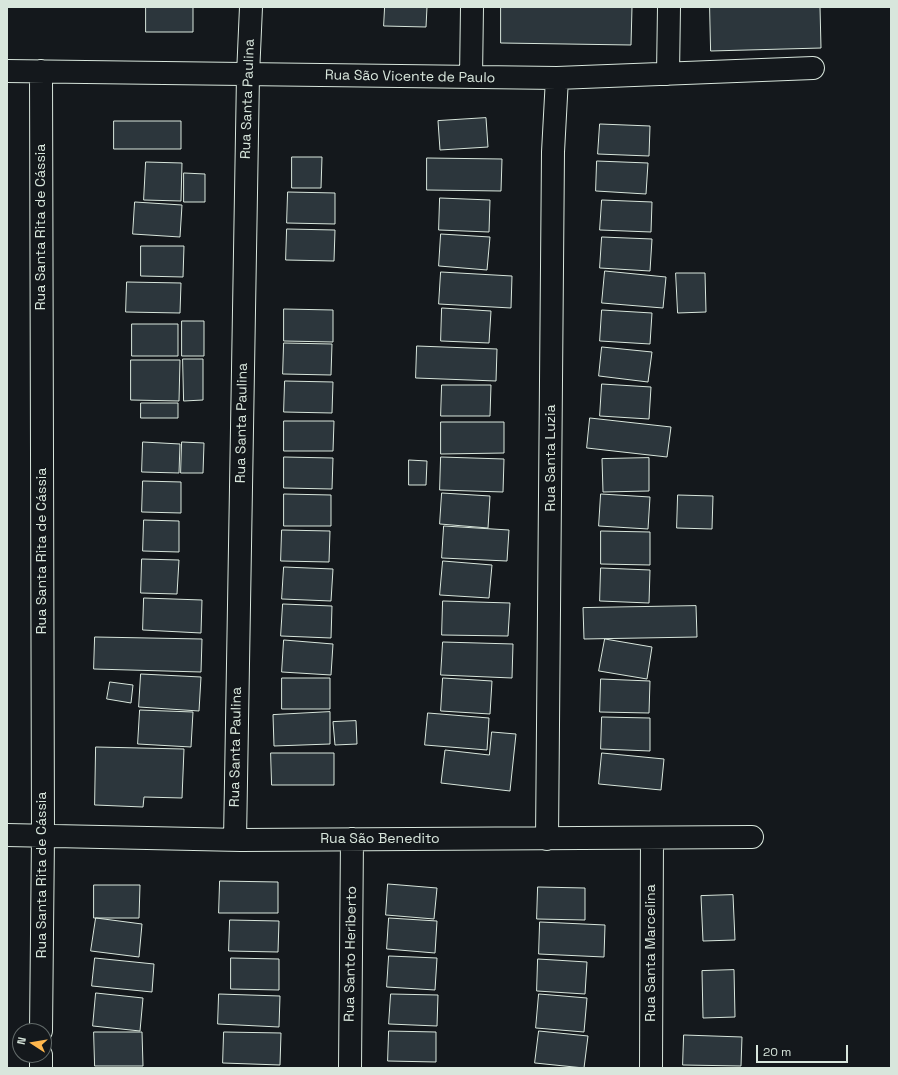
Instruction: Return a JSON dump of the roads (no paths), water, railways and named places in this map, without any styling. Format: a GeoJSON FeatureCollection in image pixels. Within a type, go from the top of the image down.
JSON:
{"type":"FeatureCollection","features":[{"type":"Feature","properties":{"kind":"street","name":"Rua Santa Paulina"},"geometry":{"type":"LineString","coordinates":[[235,840],[248,75],[251,7]]}},
{"type":"Feature","properties":{"kind":"street"},"geometry":{"type":"LineString","coordinates":[[471,77],[472,7]]}},
{"type":"Feature","properties":{"kind":"street"},"geometry":{"type":"LineString","coordinates":[[668,74],[669,7]]}},
{"type":"Feature","properties":{"kind":"street","name":"Rua São Vicente de Paulo"},"geometry":{"type":"LineString","coordinates":[[7,71],[557,78],[813,68]]}},
{"type":"Feature","properties":{"kind":"street","name":"Rua Santa Rita de Cássia"},"geometry":{"type":"LineString","coordinates":[[40,71],[43,836],[42,1023]]}},
{"type":"Feature","properties":{"kind":"street","name":"Rua Santa Luzia"},"geometry":{"type":"LineString","coordinates":[[548,839],[553,152],[557,78]]}},
{"type":"Feature","properties":{"kind":"street","name":"Rua São Benedito"},"geometry":{"type":"LineString","coordinates":[[7,835],[235,840],[548,839],[752,836]]}},
{"type":"Feature","properties":{"kind":"street","name":"Rua Santa Marcelina"},"geometry":{"type":"LineString","coordinates":[[651,1068],[652,838]]}},
{"type":"Feature","properties":{"kind":"street","name":"Rua Santo Heriberto"},"geometry":{"type":"LineString","coordinates":[[350,1068],[352,839]]}}]}
